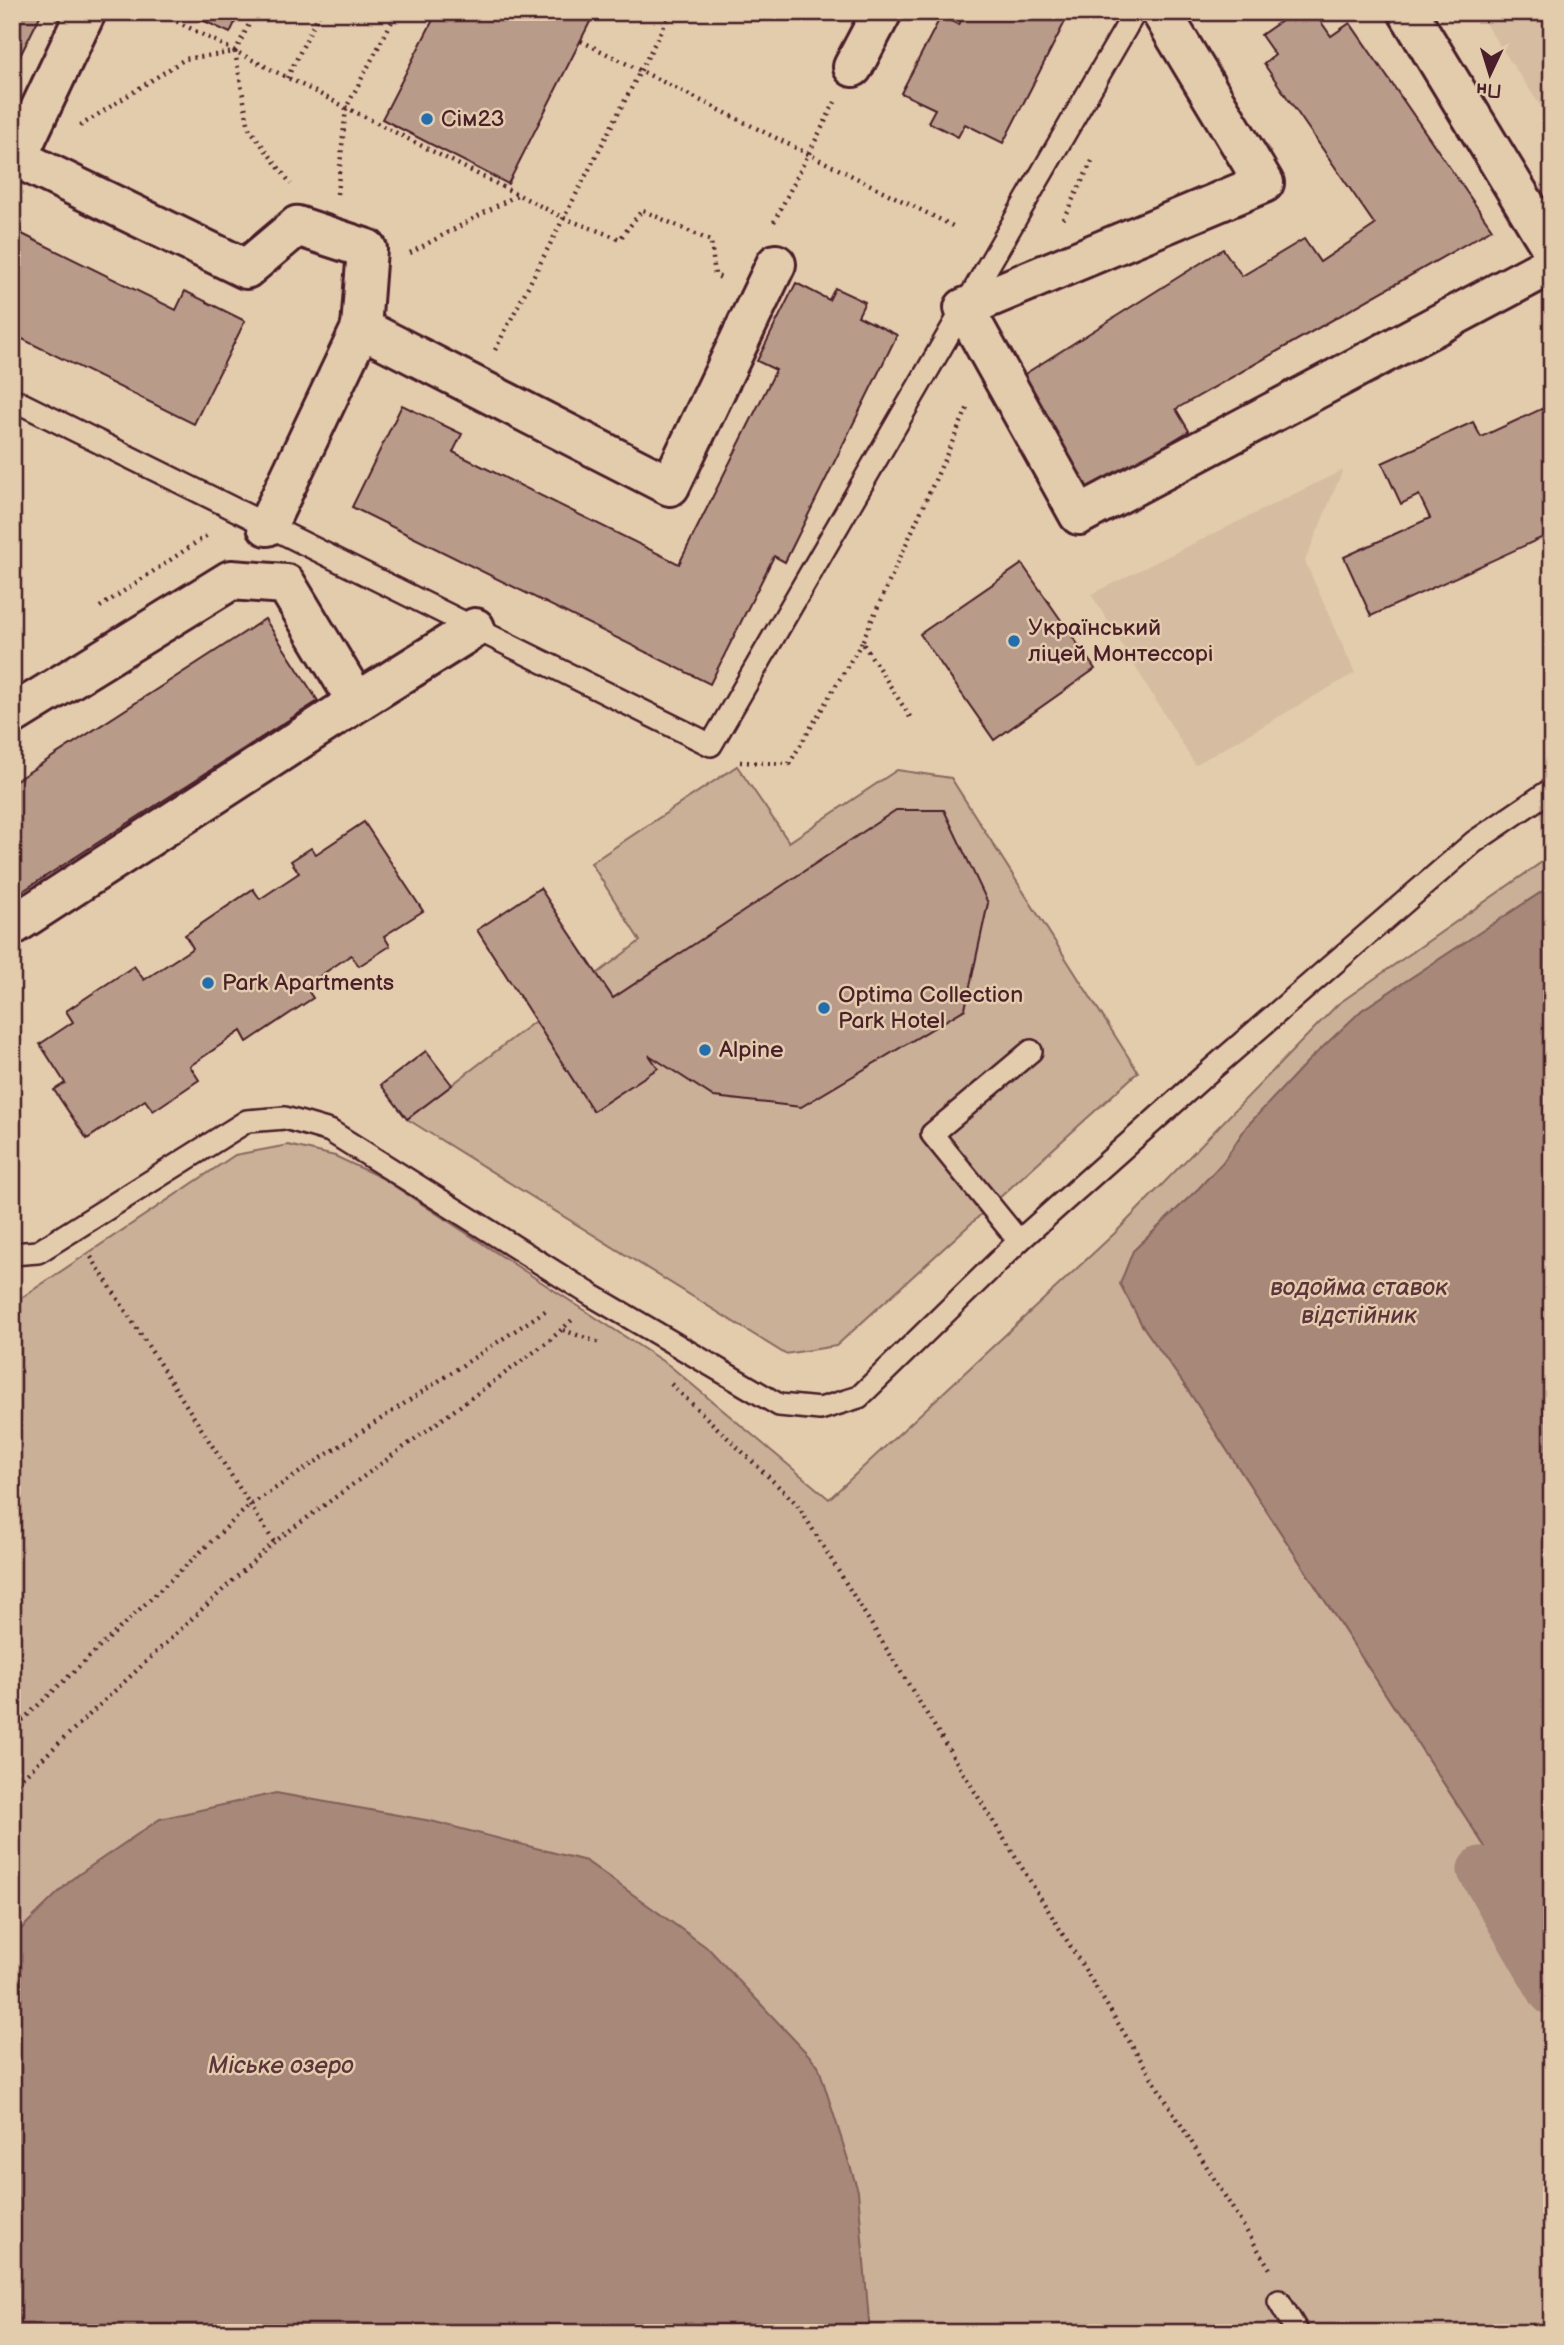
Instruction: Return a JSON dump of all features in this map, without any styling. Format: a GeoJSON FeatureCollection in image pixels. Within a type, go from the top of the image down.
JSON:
{"type":"FeatureCollection","features":[{"type":"Feature","properties":{"kind":"street"},"geometry":{"type":"LineString","coordinates":[[86,12],[17,158],[246,269],[297,226],[367,249],[361,328],[267,526]]}},
{"type":"Feature","properties":{"kind":"street"},"geometry":{"type":"LineString","coordinates":[[853,67],[882,12]]}},
{"type":"Feature","properties":{"kind":"street"},"geometry":{"type":"LineString","coordinates":[[1161,12],[1264,183],[964,308],[1079,515],[1552,264]]}},
{"type":"Feature","properties":{"kind":"street"},"geometry":{"type":"LineString","coordinates":[[1408,12],[1552,249]]}},
{"type":"Feature","properties":{"kind":"street"},"geometry":{"type":"LineString","coordinates":[[361,328],[670,486],[774,246]]}},
{"type":"Feature","properties":{"kind":"street"},"geometry":{"type":"LineString","coordinates":[[12,715],[231,580],[286,584],[357,702]]}},
{"type":"Feature","properties":{"kind":"street"},"geometry":{"type":"LineString","coordinates":[[12,926],[475,628]]}},
{"type":"Feature","properties":{"kind":"lane"},"geometry":{"type":"LineString","coordinates":[[12,399],[711,745],[1135,12]]}},
{"type":"Feature","properties":{"kind":"lane"},"geometry":{"type":"LineString","coordinates":[[12,1254],[38,1252],[247,1121],[285,1118],[330,1131],[587,1292],[779,1405],[820,1409],[859,1397],[1019,1241],[1474,842],[1552,789]]}},
{"type":"Feature","properties":{"kind":"lane"},"geometry":{"type":"LineString","coordinates":[[1019,1241],[932,1134],[1031,1051]]}},
{"type":"Feature","properties":{"kind":"lane"},"geometry":{"type":"LineString","coordinates":[[1279,2301],[1298,2333]]}},
{"type":"Feature","properties":{"kind":"path"},"geometry":{"type":"LineString","coordinates":[[159,12],[564,218],[621,240],[642,210],[711,241],[715,275],[732,284]]}},
{"type":"Feature","properties":{"kind":"path"},"geometry":{"type":"LineString","coordinates":[[255,12],[235,52],[249,128],[298,194]]}},
{"type":"Feature","properties":{"kind":"path"},"geometry":{"type":"LineString","coordinates":[[287,78],[320,12]]}},
{"type":"Feature","properties":{"kind":"path"},"geometry":{"type":"LineString","coordinates":[[336,196],[346,108],[397,12]]}},
{"type":"Feature","properties":{"kind":"path"},"geometry":{"type":"LineString","coordinates":[[475,387],[671,12]]}},
{"type":"Feature","properties":{"kind":"path"},"geometry":{"type":"LineString","coordinates":[[581,40],[957,228]]}},
{"type":"Feature","properties":{"kind":"path"},"geometry":{"type":"LineString","coordinates":[[73,130],[185,59],[235,52]]}},
{"type":"Feature","properties":{"kind":"path"},"geometry":{"type":"LineString","coordinates":[[774,246],[808,155],[853,67]]}},
{"type":"Feature","properties":{"kind":"path"},"geometry":{"type":"LineString","coordinates":[[401,258],[517,195]]}},
{"type":"Feature","properties":{"kind":"path"},"geometry":{"type":"LineString","coordinates":[[910,716],[862,642],[968,406]]}},
{"type":"Feature","properties":{"kind":"path"},"geometry":{"type":"LineString","coordinates":[[90,613],[213,531]]}},
{"type":"Feature","properties":{"kind":"path"},"geometry":{"type":"LineString","coordinates":[[110,1287],[274,1542]]}},
{"type":"Feature","properties":{"kind":"path"},"geometry":{"type":"LineString","coordinates":[[12,1787],[274,1542],[564,1329],[587,1292]]}},
{"type":"Feature","properties":{"kind":"path"},"geometry":{"type":"LineString","coordinates":[[12,1730],[250,1504],[587,1292]]}},
{"type":"Feature","properties":{"kind":"path"},"geometry":{"type":"LineString","coordinates":[[564,1329],[611,1348]]}},
{"type":"Feature","properties":{"kind":"path"},"geometry":{"type":"LineString","coordinates":[[666,1380],[684,1394],[797,1504],[1265,2261],[1275,2279],[1279,2301]]}},
{"type":"Feature","properties":{"kind":"shaded area"},"geometry":{"type":"Polygon","coordinates":[[[1477,12],[1552,12],[1552,123],[1477,12]]]}},
{"type":"Feature","properties":{"kind":"shaded area"},"geometry":{"type":"Polygon","coordinates":[[[1343,470],[1305,561],[1355,673],[1195,765],[1091,594],[1343,470]]]}},
{"type":"Feature","properties":{"kind":"shaded area","name":"Optima Collection Park Hotel"},"geometry":{"type":"Polygon","coordinates":[[[737,766],[789,842],[897,770],[951,778],[1138,1072],[836,1346],[785,1354],[407,1119],[640,941],[591,863],[737,766]]]}},
{"type":"Feature","properties":{"kind":"shaded area"},"geometry":{"type":"Polygon","coordinates":[[[1552,855],[1552,885],[1362,1010],[1247,1126],[1223,1162],[1199,1188],[1133,1251],[1121,1284],[1142,1325],[1186,1387],[1528,1913],[1552,1967],[1552,2333],[12,2333],[12,1304],[235,1155],[288,1145],[335,1156],[382,1178],[670,1366],[829,1499],[1116,1232],[1338,1004],[1552,855]]]}},
{"type":"Feature","properties":{"kind":"water","name":"водойма ставок відстійник"},"geometry":{"type":"Polygon","coordinates":[[[1552,885],[1552,1967],[1528,1913],[1186,1387],[1142,1325],[1120,1284],[1133,1251],[1199,1188],[1223,1162],[1247,1126],[1307,1062],[1362,1010],[1552,885]]]}},
{"type":"Feature","properties":{"kind":"water","name":"Міське озеро"},"geometry":{"type":"Polygon","coordinates":[[[276,1793],[431,1821],[586,1861],[709,1949],[818,2065],[858,2191],[870,2333],[12,2333],[12,1938],[72,1879],[160,1819],[276,1793]]]}},
{"type":"Feature","properties":{"kind":"building"},"geometry":{"type":"Polygon","coordinates":[[[12,12],[42,12],[12,72],[12,12]]]}},
{"type":"Feature","properties":{"kind":"building"},"geometry":{"type":"Polygon","coordinates":[[[185,12],[240,12],[230,33],[185,12]]]}},
{"type":"Feature","properties":{"kind":"building"},"geometry":{"type":"Polygon","coordinates":[[[437,12],[595,12],[508,184],[382,119],[437,12]]]}},
{"type":"Feature","properties":{"kind":"building"},"geometry":{"type":"Polygon","coordinates":[[[965,12],[1070,12],[1003,143],[965,124],[958,137],[928,122],[935,109],[901,93],[941,16],[959,25],[965,12]]]}},
{"type":"Feature","properties":{"kind":"building"},"geometry":{"type":"Polygon","coordinates":[[[1294,12],[1314,12],[1331,36],[1350,23],[1492,229],[1176,409],[1189,431],[1088,492],[1020,377],[1223,249],[1242,276],[1304,239],[1320,262],[1375,225],[1264,64],[1275,55],[1261,35],[1294,12]]]}},
{"type":"Feature","properties":{"kind":"building"},"geometry":{"type":"Polygon","coordinates":[[[12,229],[176,310],[185,291],[245,321],[194,424],[12,334],[12,229]]]}},
{"type":"Feature","properties":{"kind":"building"},"geometry":{"type":"Polygon","coordinates":[[[796,283],[829,300],[835,288],[865,302],[858,316],[897,335],[785,562],[774,556],[710,684],[352,507],[402,405],[462,434],[453,452],[679,564],[776,370],[757,361],[796,283]]]}},
{"type":"Feature","properties":{"kind":"building"},"geometry":{"type":"Polygon","coordinates":[[[1552,404],[1552,533],[1371,616],[1344,557],[1430,518],[1419,495],[1401,504],[1382,463],[1473,422],[1481,437],[1552,404]]]}},
{"type":"Feature","properties":{"kind":"building"},"geometry":{"type":"Polygon","coordinates":[[[1022,564],[1095,669],[994,740],[920,634],[1022,564]]]}},
{"type":"Feature","properties":{"kind":"building"},"geometry":{"type":"Polygon","coordinates":[[[265,619],[318,701],[12,898],[12,783],[265,619]]]}},
{"type":"Feature","properties":{"kind":"building"},"geometry":{"type":"Polygon","coordinates":[[[896,810],[944,810],[988,903],[965,1009],[801,1107],[714,1097],[649,1055],[658,1068],[593,1111],[477,930],[540,888],[613,998],[896,810]]]}},
{"type":"Feature","properties":{"kind":"building","name":"Park Apartments"},"geometry":{"type":"Polygon","coordinates":[[[364,822],[423,911],[384,936],[390,946],[359,966],[351,955],[305,986],[313,998],[247,1042],[241,1031],[190,1066],[199,1080],[153,1111],[145,1100],[87,1139],[54,1090],[65,1083],[40,1044],[73,1022],[66,1011],[134,966],[144,980],[193,948],[185,935],[253,889],[260,899],[299,873],[291,861],[311,848],[316,854],[364,822]]]}},
{"type":"Feature","properties":{"kind":"building"},"geometry":{"type":"Polygon","coordinates":[[[426,1051],[452,1085],[407,1119],[381,1085],[426,1051]]]}},
{"type":"Feature","properties":{"kind":"waterway"},"geometry":{"type":"LineString","coordinates":[[1481,1870],[1552,1992]]}},
{"type":"Feature","properties":{"kind":"place","name":"Сім23"},"geometry":{"type":"Point","coordinates":[427,119]}},
{"type":"Feature","properties":{"kind":"place","name":"Український ліцей Монтессорі"},"geometry":{"type":"Point","coordinates":[1014,641]}},
{"type":"Feature","properties":{"kind":"place","name":"Park Apartments"},"geometry":{"type":"Point","coordinates":[208,983]}},
{"type":"Feature","properties":{"kind":"place","name":"Optima Collection Park Hotel"},"geometry":{"type":"Point","coordinates":[824,1008]}},
{"type":"Feature","properties":{"kind":"place","name":"Alpine"},"geometry":{"type":"Point","coordinates":[705,1050]}}]}
